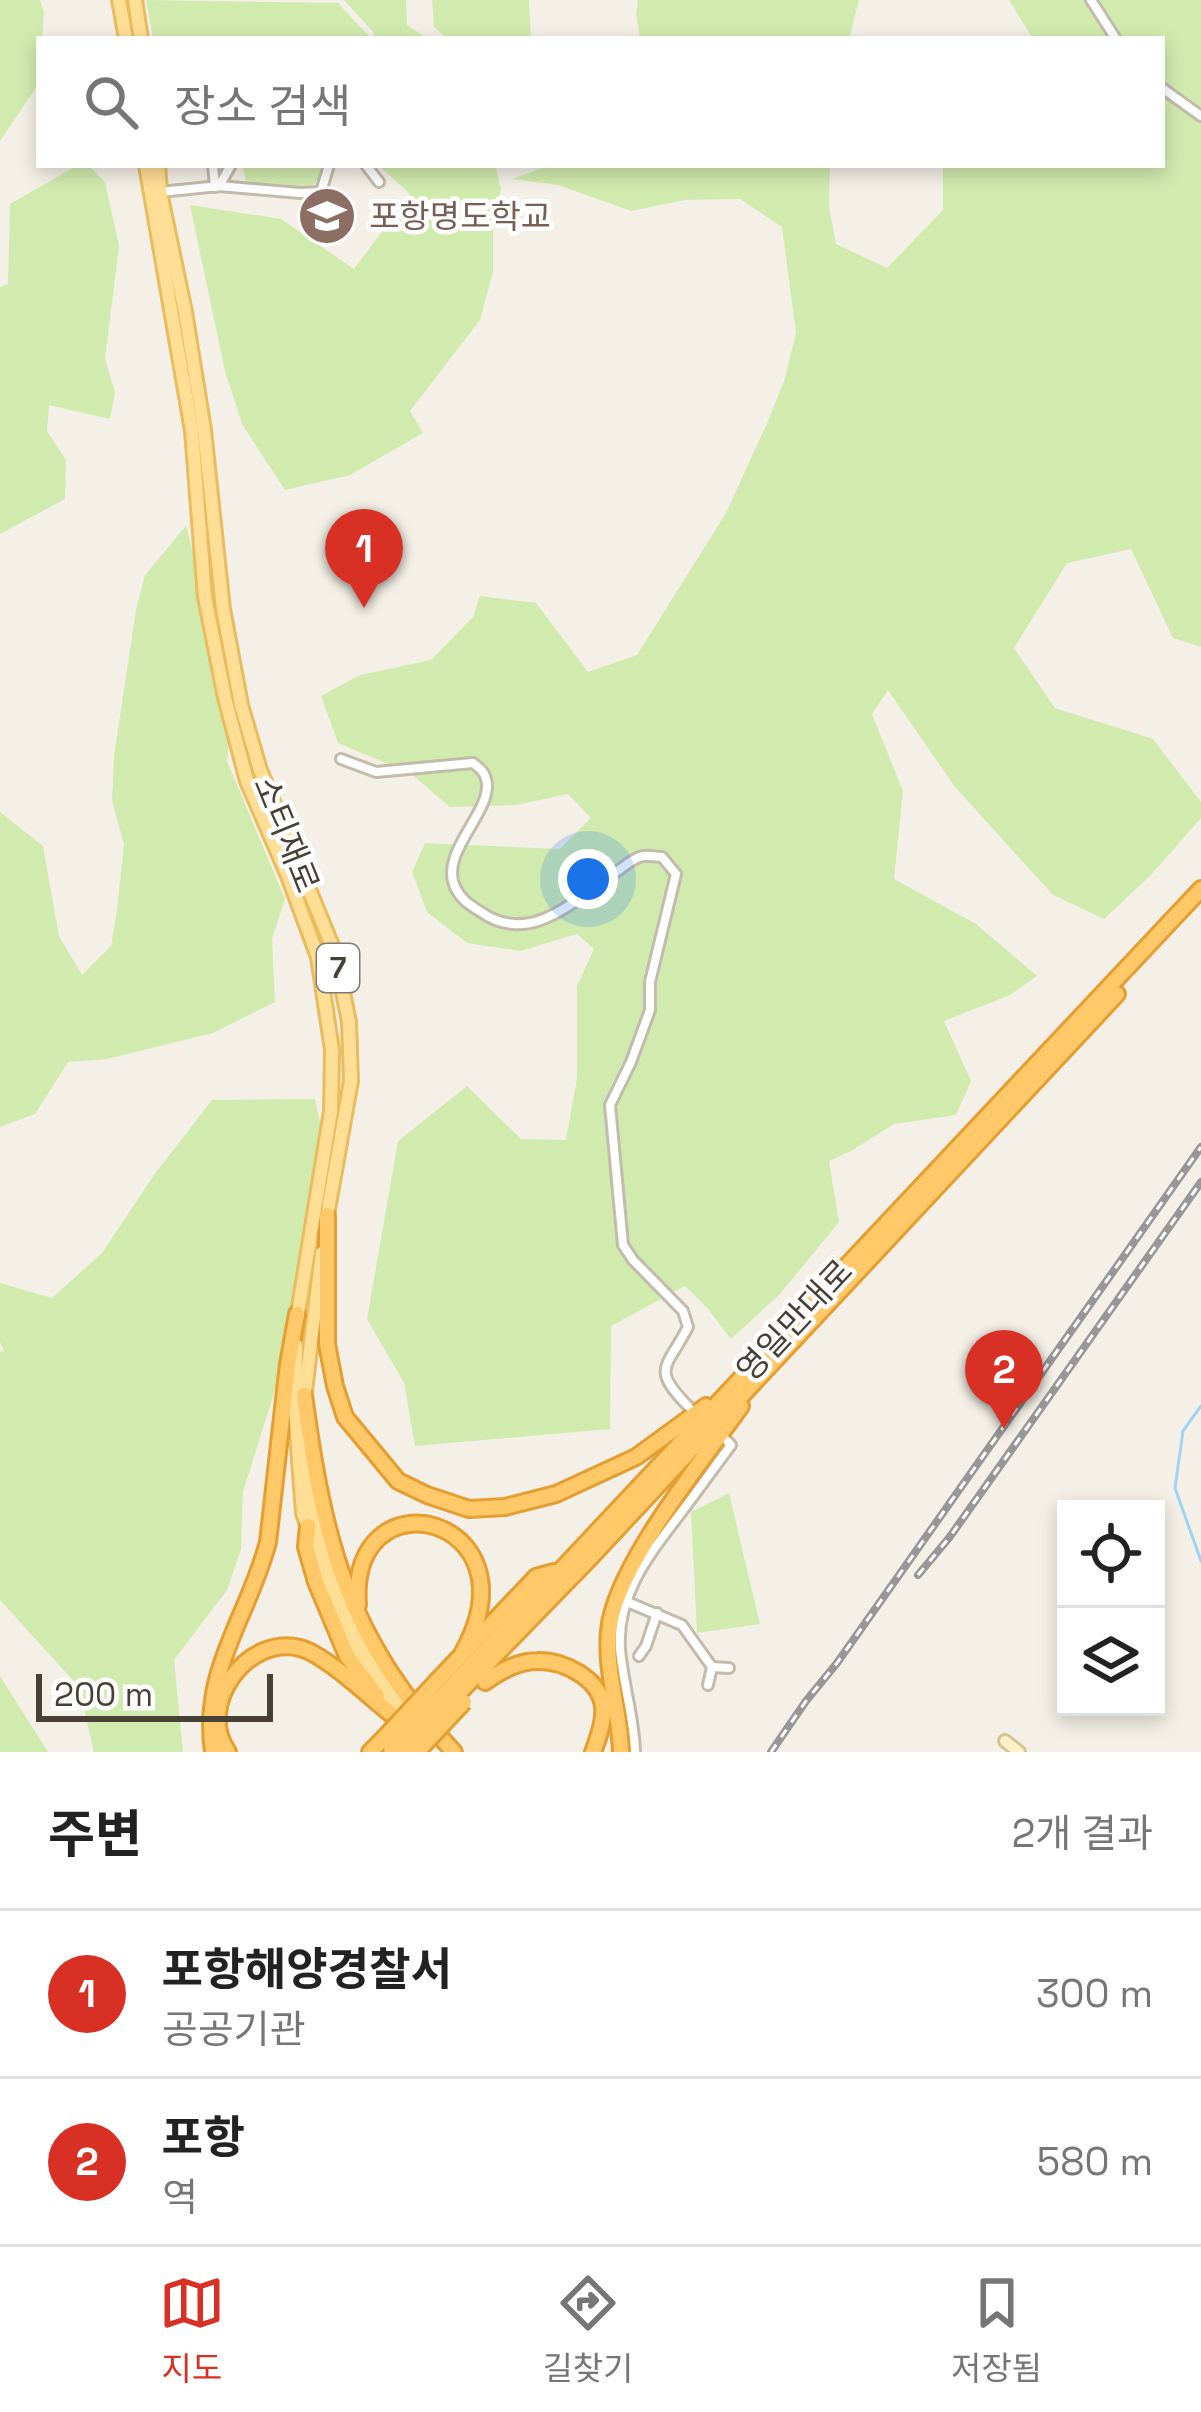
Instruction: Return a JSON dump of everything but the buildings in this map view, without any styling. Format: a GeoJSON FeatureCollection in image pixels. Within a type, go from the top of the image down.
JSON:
{"type":"FeatureCollection","features":[{"type":"Feature","properties":{"kind":"highway","name":"영일만대로"},"geometry":{"type":"LineString","coordinates":[[565,1573],[1201,889]]}},
{"type":"Feature","properties":{"kind":"highway","name":"영일만대로"},"geometry":{"type":"LineString","coordinates":[[391,1748],[770,1366],[1201,902]]}},
{"type":"Feature","properties":{"kind":"highway"},"geometry":{"type":"LineString","coordinates":[[327,1215],[327,1344],[346,1417],[398,1481],[428,1496],[469,1509],[505,1508],[556,1494],[636,1457],[734,1386]]}},
{"type":"Feature","properties":{"kind":"highway"},"geometry":{"type":"LineString","coordinates":[[213,1752],[211,1704],[217,1675],[268,1542],[297,1314]]}},
{"type":"Feature","properties":{"kind":"highway"},"geometry":{"type":"LineString","coordinates":[[621,1752],[608,1633],[620,1587],[669,1508],[770,1366]]}},
{"type":"Feature","properties":{"kind":"highway"},"geometry":{"type":"LineString","coordinates":[[304,1395],[323,1516],[347,1593],[436,1750]]}},
{"type":"Feature","properties":{"kind":"highway"},"geometry":{"type":"LineString","coordinates":[[364,1627],[358,1610],[358,1572],[365,1552],[380,1537],[400,1526],[428,1525],[456,1538],[473,1558],[482,1597],[479,1616],[463,1652],[436,1750]]}},
{"type":"Feature","properties":{"kind":"highway"},"geometry":{"type":"LineString","coordinates":[[308,1526],[306,1547],[316,1582],[347,1655],[392,1714]]}},
{"type":"Feature","properties":{"kind":"highway"},"geometry":{"type":"LineString","coordinates":[[463,1652],[536,1577],[565,1573]]}},
{"type":"Feature","properties":{"kind":"highway"},"geometry":{"type":"LineString","coordinates":[[485,1682],[542,1616],[565,1573]]}},
{"type":"Feature","properties":{"kind":"highway"},"geometry":{"type":"LineString","coordinates":[[228,1752],[222,1744],[218,1714],[227,1685],[248,1658],[271,1648],[298,1648],[326,1660],[436,1750],[464,1752]]}},
{"type":"Feature","properties":{"kind":"highway"},"geometry":{"type":"LineString","coordinates":[[370,1752],[391,1748],[451,1692],[538,1661],[576,1669],[603,1703],[593,1752]]}},
{"type":"Feature","properties":{"kind":"main road"},"geometry":{"type":"LineString","coordinates":[[118,0],[125,36]]}},
{"type":"Feature","properties":{"kind":"main road"},"geometry":{"type":"LineString","coordinates":[[135,0],[141,36]]}},
{"type":"Feature","properties":{"kind":"main road","name":"소티재로"},"geometry":{"type":"LineString","coordinates":[[147,168],[192,431],[205,597],[226,698],[247,781],[318,957],[332,1050],[331,1111],[297,1314],[295,1408],[301,1495],[338,1616],[403,1719],[436,1750]]}},
{"type":"Feature","properties":{"kind":"main road","name":"소티재로"},"geometry":{"type":"LineString","coordinates":[[158,168],[204,430],[223,609],[242,705],[260,770],[335,953],[349,1022],[351,1081],[327,1215],[304,1395],[305,1456],[314,1512],[362,1640],[436,1750]]}},
{"type":"Feature","properties":{"kind":"street"},"geometry":{"type":"LineString","coordinates":[[1090,0],[1114,36]]}},
{"type":"Feature","properties":{"kind":"street"},"geometry":{"type":"LineString","coordinates":[[1165,90],[1201,116]]}},
{"type":"Feature","properties":{"kind":"street"},"geometry":{"type":"LineString","coordinates":[[214,168],[217,186]]}},
{"type":"Feature","properties":{"kind":"street"},"geometry":{"type":"LineString","coordinates":[[217,186],[229,168]]}},
{"type":"Feature","properties":{"kind":"street"},"geometry":{"type":"LineString","coordinates":[[160,191],[217,186],[321,192],[328,168]]}},
{"type":"Feature","properties":{"kind":"street"},"geometry":{"type":"LineString","coordinates":[[368,168],[379,182]]}},
{"type":"Feature","properties":{"kind":"street"},"geometry":{"type":"LineString","coordinates":[[341,759],[376,772],[473,763],[485,773],[488,792],[466,831],[451,879],[460,898],[492,920],[537,922],[562,912],[640,856],[662,857],[676,874],[650,982],[650,1010],[610,1105],[621,1238],[633,1260],[683,1311],[688,1327],[665,1364],[665,1380],[689,1407]]}},
{"type":"Feature","properties":{"kind":"street"},"geometry":{"type":"LineString","coordinates":[[635,1752],[620,1648],[625,1601],[651,1552],[731,1445],[723,1437]]}},
{"type":"Feature","properties":{"kind":"street"},"geometry":{"type":"LineString","coordinates":[[625,1601],[682,1625],[712,1667],[708,1685]]}},
{"type":"Feature","properties":{"kind":"street"},"geometry":{"type":"LineString","coordinates":[[639,1656],[657,1613]]}},
{"type":"Feature","properties":{"kind":"street"},"geometry":{"type":"LineString","coordinates":[[712,1667],[729,1668]]}},
{"type":"Feature","properties":{"kind":"street"},"geometry":{"type":"LineString","coordinates":[[1005,1741],[1018,1752]]}},
{"type":"Feature","properties":{"kind":"green space"},"geometry":{"type":"Polygon","coordinates":[[[0,0],[40,0],[44,13],[42,36],[36,36],[36,87],[0,141],[0,0]]]}},
{"type":"Feature","properties":{"kind":"green space"},"geometry":{"type":"Polygon","coordinates":[[[146,0],[338,3],[369,36],[152,36],[146,0]]]}},
{"type":"Feature","properties":{"kind":"green space"},"geometry":{"type":"Polygon","coordinates":[[[344,0],[406,0],[407,25],[424,36],[374,36],[344,0]]]}},
{"type":"Feature","properties":{"kind":"green space"},"geometry":{"type":"Polygon","coordinates":[[[432,0],[529,0],[531,36],[444,36],[434,27],[432,0]]]}},
{"type":"Feature","properties":{"kind":"green space"},"geometry":{"type":"Polygon","coordinates":[[[638,0],[859,0],[850,36],[640,36],[638,0]]]}},
{"type":"Feature","properties":{"kind":"green space"},"geometry":{"type":"Polygon","coordinates":[[[1009,0],[1201,0],[1201,647],[1173,638],[1131,549],[1067,563],[1014,648],[1055,708],[1153,739],[1201,802],[1201,818],[1104,919],[1053,895],[955,787],[888,690],[872,714],[903,791],[894,879],[976,924],[1037,976],[1010,995],[944,1021],[971,1081],[956,1115],[894,1124],[829,1161],[839,1222],[780,1294],[731,1339],[685,1286],[611,1326],[610,1429],[415,1446],[404,1383],[367,1319],[398,1141],[467,1086],[521,1139],[566,1140],[577,1078],[577,986],[594,949],[577,934],[520,951],[467,943],[427,912],[412,872],[425,843],[560,849],[591,818],[568,794],[516,805],[450,807],[410,773],[338,743],[321,696],[360,675],[431,660],[473,617],[480,596],[536,603],[588,672],[637,655],[726,513],[784,381],[796,333],[782,227],[740,199],[685,200],[631,211],[558,185],[512,179],[542,168],[830,168],[829,206],[836,244],[887,268],[943,210],[943,168],[1165,168],[1165,36],[1031,36],[1009,0]]]}},
{"type":"Feature","properties":{"kind":"green space"},"geometry":{"type":"Polygon","coordinates":[[[73,168],[91,168],[105,182],[119,246],[105,359],[115,392],[110,419],[49,405],[47,431],[66,460],[65,499],[0,534],[0,287],[8,284],[10,204],[73,168]]]}},
{"type":"Feature","properties":{"kind":"green space"},"geometry":{"type":"Polygon","coordinates":[[[243,168],[326,168],[323,180],[308,187],[246,181],[243,168]]]}},
{"type":"Feature","properties":{"kind":"green space"},"geometry":{"type":"Polygon","coordinates":[[[381,168],[496,168],[501,189],[493,226],[493,272],[480,320],[410,411],[423,433],[350,475],[285,490],[242,424],[225,371],[190,205],[281,219],[354,269],[410,194],[381,168]]]}},
{"type":"Feature","properties":{"kind":"green space"},"geometry":{"type":"Polygon","coordinates":[[[186,526],[233,706],[227,761],[285,899],[272,939],[275,1002],[213,1033],[107,1059],[68,1062],[35,1114],[0,1127],[0,812],[43,846],[59,936],[82,975],[111,946],[117,910],[124,844],[112,801],[114,756],[136,610],[145,575],[186,526]]]}},
{"type":"Feature","properties":{"kind":"green space"},"geometry":{"type":"Polygon","coordinates":[[[315,1099],[323,1136],[290,1342],[243,1492],[241,1549],[227,1590],[174,1660],[183,1752],[94,1752],[79,1687],[0,1600],[0,1352],[4,1351],[0,1283],[52,1298],[102,1253],[212,1100],[315,1099]]]}},
{"type":"Feature","properties":{"kind":"green space"},"geometry":{"type":"Polygon","coordinates":[[[729,1493],[760,1624],[697,1633],[691,1512],[729,1493]]]}},
{"type":"Feature","properties":{"kind":"green space"},"geometry":{"type":"Polygon","coordinates":[[[0,1676],[48,1752],[0,1752],[0,1676]]]}},
{"type":"Feature","properties":{"kind":"waterway"},"geometry":{"type":"LineString","coordinates":[[1201,1406],[1183,1431],[1175,1488],[1201,1561]]}},
{"type":"Feature","properties":{"kind":"railway"},"geometry":{"type":"LineString","coordinates":[[771,1752],[1201,1147]]}},
{"type":"Feature","properties":{"kind":"railway"},"geometry":{"type":"LineString","coordinates":[[918,1575],[1201,1182]]}},
{"type":"Feature","properties":{"kind":"place","name":"포항명도학교"},"geometry":{"type":"Point","coordinates":[327,216]}},
{"type":"Feature","properties":{"kind":"place","name":"포항해양경찰서"},"geometry":{"type":"Point","coordinates":[364,608]}},
{"type":"Feature","properties":{"kind":"place","name":"포항"},"geometry":{"type":"Point","coordinates":[1004,1429]}}]}
